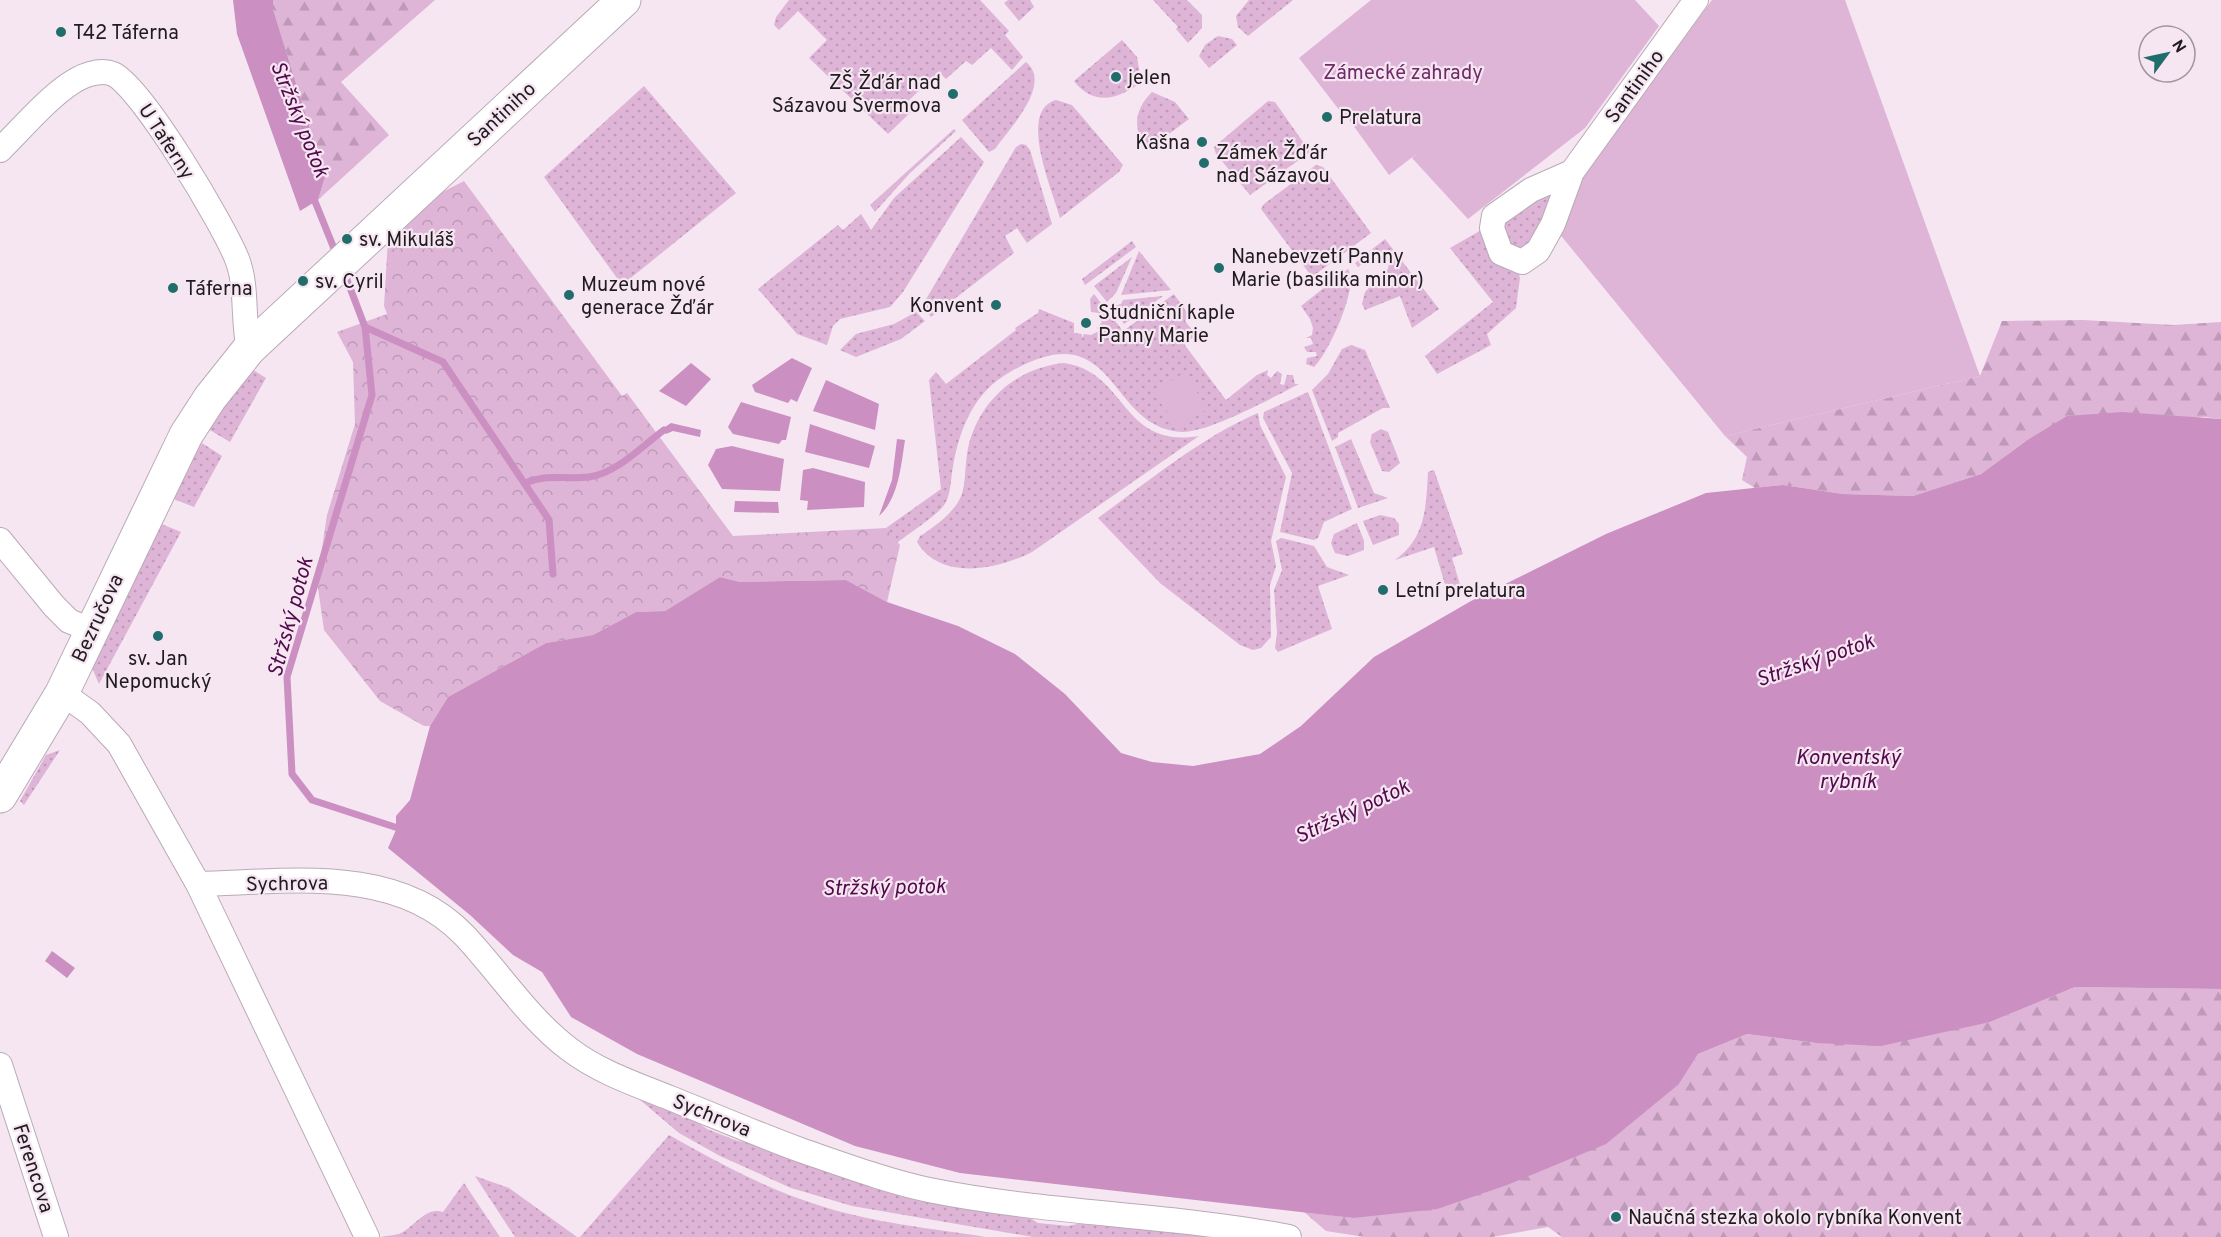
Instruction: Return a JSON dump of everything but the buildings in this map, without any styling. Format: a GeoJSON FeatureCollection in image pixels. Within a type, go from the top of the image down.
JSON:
{"type":"FeatureCollection","features":[{"type":"Feature","properties":{"kind":"main road","name":"Santiniho"},"geometry":{"type":"LineString","coordinates":[[249,349],[624,0]]}},
{"type":"Feature","properties":{"kind":"main road","name":"Bezručova"},"geometry":{"type":"LineString","coordinates":[[0,796],[62,693],[186,435],[210,398],[249,349]]}},
{"type":"Feature","properties":{"kind":"street","name":"Santiniho"},"geometry":{"type":"LineString","coordinates":[[1572,172],[1696,0]]}},
{"type":"Feature","properties":{"kind":"street","name":"U Taferny"},"geometry":{"type":"LineString","coordinates":[[0,150],[66,86],[89,74],[114,74],[133,90],[150,114],[224,231],[238,261],[249,349]]}},
{"type":"Feature","properties":{"kind":"street"},"geometry":{"type":"LineString","coordinates":[[0,540],[69,621],[91,630]]}},
{"type":"Feature","properties":{"kind":"street"},"geometry":{"type":"LineString","coordinates":[[62,693],[90,713],[119,744],[198,885],[367,1237]]}},
{"type":"Feature","properties":{"kind":"street","name":"Sychrova"},"geometry":{"type":"LineString","coordinates":[[198,885],[330,881],[384,889],[409,897],[434,909],[463,934],[538,1020],[567,1048],[599,1069],[815,1155],[927,1189],[1055,1209],[1232,1226],[1289,1237]]}},
{"type":"Feature","properties":{"kind":"street","name":"Ferencova"},"geometry":{"type":"LineString","coordinates":[[0,1065],[56,1237]]}},
{"type":"Feature","properties":{"kind":"green space"},"geometry":{"type":"Polygon","coordinates":[[[273,0],[435,0],[341,82],[389,135],[318,200],[325,177],[273,9],[273,0]]]}},
{"type":"Feature","properties":{"kind":"green space"},"geometry":{"type":"Polygon","coordinates":[[[789,0],[980,0],[1009,31],[1005,35],[1023,57],[1012,70],[991,48],[972,65],[966,61],[946,79],[939,72],[906,103],[912,111],[888,134],[809,58],[827,40],[798,11],[779,30],[774,25],[776,17],[789,0]]]}},
{"type":"Feature","properties":{"kind":"green space"},"geometry":{"type":"Polygon","coordinates":[[[1008,0],[1030,0],[1034,7],[1019,21],[1004,3],[1008,0]]]}},
{"type":"Feature","properties":{"kind":"green space"},"geometry":{"type":"Polygon","coordinates":[[[1153,0],[1187,0],[1202,15],[1202,28],[1188,43],[1176,29],[1178,27],[1153,0]]]}},
{"type":"Feature","properties":{"kind":"green space"},"geometry":{"type":"Polygon","coordinates":[[[1249,0],[1293,0],[1248,36],[1238,27],[1236,16],[1249,0]]]}},
{"type":"Feature","properties":{"kind":"green space","name":"Zámecké zahrady"},"geometry":{"type":"Polygon","coordinates":[[[1371,0],[1635,0],[1659,26],[1585,128],[1468,219],[1412,158],[1419,152],[1389,175],[1345,114],[1343,115],[1299,58],[1371,0]]]}},
{"type":"Feature","properties":{"kind":"green space"},"geometry":{"type":"Polygon","coordinates":[[[1712,0],[1845,0],[1980,376],[1725,436],[1558,232],[1581,178],[1712,0]]]}},
{"type":"Feature","properties":{"kind":"green space"},"geometry":{"type":"Polygon","coordinates":[[[1218,36],[1232,39],[1237,45],[1209,68],[1199,56],[1205,45],[1218,36]]]}},
{"type":"Feature","properties":{"kind":"green space"},"geometry":{"type":"Polygon","coordinates":[[[1122,40],[1137,57],[1143,81],[1117,96],[1108,98],[1090,95],[1074,81],[1122,40]]]}},
{"type":"Feature","properties":{"kind":"green space"},"geometry":{"type":"Polygon","coordinates":[[[1026,62],[1033,71],[1035,82],[1032,94],[1018,118],[995,149],[989,152],[962,120],[1026,62]]]}},
{"type":"Feature","properties":{"kind":"green space"},"geometry":{"type":"Polygon","coordinates":[[[644,86],[736,193],[622,285],[544,177],[644,86]]]}},
{"type":"Feature","properties":{"kind":"green space"},"geometry":{"type":"Polygon","coordinates":[[[1152,92],[1175,102],[1189,119],[1153,146],[1151,144],[1146,148],[1139,133],[1137,119],[1142,105],[1152,92]]]}},
{"type":"Feature","properties":{"kind":"green space"},"geometry":{"type":"Polygon","coordinates":[[[1056,100],[1072,105],[1123,165],[1119,172],[1060,218],[1045,172],[1038,135],[1039,119],[1045,107],[1056,100]]]}},
{"type":"Feature","properties":{"kind":"green space"},"geometry":{"type":"Polygon","coordinates":[[[1268,101],[1275,102],[1310,152],[1250,195],[1216,154],[1214,147],[1268,101]]]}},
{"type":"Feature","properties":{"kind":"green space"},"geometry":{"type":"Polygon","coordinates":[[[954,129],[956,131],[910,173],[875,212],[870,205],[954,129]]]}},
{"type":"Feature","properties":{"kind":"green space"},"geometry":{"type":"Polygon","coordinates":[[[961,137],[984,162],[903,292],[890,307],[840,319],[833,326],[827,345],[797,334],[758,289],[838,225],[843,230],[861,214],[871,230],[894,198],[961,137]]]}},
{"type":"Feature","properties":{"kind":"green space"},"geometry":{"type":"Polygon","coordinates":[[[1021,144],[1026,145],[1030,150],[1052,224],[1027,243],[1017,228],[1005,236],[1014,253],[931,317],[922,306],[1016,147],[1021,144]]]}},
{"type":"Feature","properties":{"kind":"green space"},"geometry":{"type":"Polygon","coordinates":[[[1316,165],[1323,167],[1371,233],[1312,277],[1261,209],[1264,204],[1316,165]]]}},
{"type":"Feature","properties":{"kind":"green space"},"geometry":{"type":"Polygon","coordinates":[[[464,181],[622,396],[627,393],[733,536],[886,528],[900,545],[887,602],[846,580],[740,582],[720,577],[665,611],[636,612],[593,635],[546,643],[448,697],[430,726],[424,726],[380,701],[324,630],[317,581],[327,515],[355,424],[353,362],[337,332],[387,314],[384,306],[388,240],[429,199],[464,181]]]}},
{"type":"Feature","properties":{"kind":"green space"},"geometry":{"type":"Polygon","coordinates":[[[1558,192],[1528,249],[1509,247],[1502,219],[1518,204],[1558,192]]]}},
{"type":"Feature","properties":{"kind":"green space"},"geometry":{"type":"Polygon","coordinates":[[[1485,228],[1518,271],[1520,278],[1516,308],[1487,334],[1491,345],[1437,374],[1425,356],[1493,302],[1450,248],[1485,228]]]}},
{"type":"Feature","properties":{"kind":"green space"},"geometry":{"type":"Polygon","coordinates":[[[1385,239],[1439,309],[1412,328],[1400,296],[1365,310],[1362,304],[1365,292],[1388,269],[1389,262],[1378,251],[1358,267],[1355,263],[1385,239]]]}},
{"type":"Feature","properties":{"kind":"green space"},"geometry":{"type":"Polygon","coordinates":[[[1132,241],[1136,247],[1085,285],[1082,279],[1132,241]]]}},
{"type":"Feature","properties":{"kind":"green space"},"geometry":{"type":"Polygon","coordinates":[[[1139,251],[1171,290],[1121,295],[1139,251]]]}},
{"type":"Feature","properties":{"kind":"green space"},"geometry":{"type":"Polygon","coordinates":[[[1132,257],[1116,293],[1107,302],[1094,286],[1132,257]]]}},
{"type":"Feature","properties":{"kind":"green space"},"geometry":{"type":"Polygon","coordinates":[[[1348,269],[1351,277],[1350,289],[1341,319],[1320,360],[1314,367],[1306,364],[1307,358],[1317,356],[1316,352],[1307,352],[1304,347],[1313,344],[1311,338],[1306,338],[1312,335],[1313,328],[1301,306],[1348,269]]]}},
{"type":"Feature","properties":{"kind":"green space"},"geometry":{"type":"Polygon","coordinates":[[[1094,294],[1123,331],[1174,294],[1188,314],[1185,321],[1196,335],[1184,344],[1226,400],[1257,375],[1268,370],[1267,375],[1271,378],[1277,371],[1282,374],[1280,384],[1284,385],[1287,375],[1293,375],[1295,384],[1299,384],[1224,421],[1193,431],[1182,432],[1157,426],[1138,412],[1108,377],[1092,363],[1072,355],[1045,357],[1010,372],[998,380],[978,401],[960,438],[946,502],[931,518],[897,543],[886,528],[941,489],[929,380],[936,372],[946,384],[1016,330],[1015,328],[1038,313],[1039,309],[1074,323],[1074,333],[1082,334],[1082,338],[1084,334],[1091,335],[1099,331],[1097,328],[1102,322],[1097,316],[1099,313],[1091,312],[1090,299],[1094,294]]]}},
{"type":"Feature","properties":{"kind":"green space"},"geometry":{"type":"Polygon","coordinates":[[[1163,296],[1124,324],[1111,307],[1121,304],[1123,300],[1163,296]]]}},
{"type":"Feature","properties":{"kind":"green space"},"geometry":{"type":"Polygon","coordinates":[[[916,312],[925,321],[901,339],[856,357],[840,350],[856,334],[894,324],[916,312]]]}},
{"type":"Feature","properties":{"kind":"green space"},"geometry":{"type":"Polygon","coordinates":[[[2083,320],[2173,325],[2221,322],[2221,419],[2204,417],[2026,441],[1981,474],[1913,496],[1843,494],[1783,485],[1755,488],[1742,480],[1747,457],[1725,436],[1980,376],[2002,321],[2083,320]]]}},
{"type":"Feature","properties":{"kind":"green space"},"geometry":{"type":"Polygon","coordinates":[[[1351,345],[1365,350],[1390,408],[1383,408],[1338,433],[1338,437],[1332,441],[1312,390],[1328,374],[1342,349],[1351,345]]]}},
{"type":"Feature","properties":{"kind":"green space"},"geometry":{"type":"Polygon","coordinates":[[[1064,363],[1085,369],[1101,380],[1138,421],[1154,431],[1173,437],[1199,436],[1032,552],[1019,558],[987,567],[971,568],[940,563],[927,555],[917,542],[920,536],[944,518],[959,500],[963,489],[968,448],[981,416],[1002,390],[1015,380],[1047,366],[1064,363]]]}},
{"type":"Feature","properties":{"kind":"green space"},"geometry":{"type":"Polygon","coordinates":[[[253,370],[266,378],[230,442],[208,429],[220,410],[253,370]]]}},
{"type":"Feature","properties":{"kind":"green space"},"geometry":{"type":"Polygon","coordinates":[[[1183,373],[1208,408],[1179,429],[1154,394],[1183,373]]]}},
{"type":"Feature","properties":{"kind":"green space"},"geometry":{"type":"Polygon","coordinates":[[[1308,392],[1352,509],[1324,522],[1318,538],[1314,540],[1280,532],[1292,473],[1263,418],[1264,412],[1308,392]]]}},
{"type":"Feature","properties":{"kind":"green space"},"geometry":{"type":"Polygon","coordinates":[[[1258,413],[1260,425],[1286,477],[1271,541],[1276,566],[1270,585],[1271,637],[1261,648],[1253,650],[1240,645],[1160,583],[1098,518],[1195,447],[1258,413]]]}},
{"type":"Feature","properties":{"kind":"green space"},"geometry":{"type":"Polygon","coordinates":[[[1381,429],[1388,432],[1400,463],[1389,472],[1382,471],[1370,442],[1372,434],[1381,429]]]}},
{"type":"Feature","properties":{"kind":"green space"},"geometry":{"type":"Polygon","coordinates":[[[1351,439],[1374,493],[1388,498],[1358,508],[1335,447],[1351,439]]]}},
{"type":"Feature","properties":{"kind":"green space"},"geometry":{"type":"Polygon","coordinates":[[[202,443],[222,456],[194,507],[171,498],[188,463],[202,443]]]}},
{"type":"Feature","properties":{"kind":"green space"},"geometry":{"type":"Polygon","coordinates":[[[1434,470],[1463,554],[1452,558],[1461,588],[1448,595],[1434,547],[1395,560],[1413,542],[1419,532],[1425,509],[1428,472],[1434,470]]]}},
{"type":"Feature","properties":{"kind":"green space"},"geometry":{"type":"Polygon","coordinates":[[[1380,515],[1394,518],[1399,524],[1399,535],[1373,545],[1363,521],[1380,515]]]}},
{"type":"Feature","properties":{"kind":"green space"},"geometry":{"type":"Polygon","coordinates":[[[159,523],[181,532],[99,684],[93,670],[95,662],[159,523]]]}},
{"type":"Feature","properties":{"kind":"green space"},"geometry":{"type":"Polygon","coordinates":[[[1357,523],[1364,541],[1364,550],[1348,556],[1335,553],[1331,543],[1334,534],[1357,523]]]}},
{"type":"Feature","properties":{"kind":"green space"},"geometry":{"type":"Polygon","coordinates":[[[1281,538],[1314,546],[1327,567],[1349,575],[1318,586],[1332,629],[1278,652],[1275,648],[1277,633],[1274,590],[1282,570],[1276,541],[1281,538]]]}},
{"type":"Feature","properties":{"kind":"green space"},"geometry":{"type":"Polygon","coordinates":[[[60,750],[24,805],[20,801],[46,755],[60,750]]]}},
{"type":"Feature","properties":{"kind":"green space"},"geometry":{"type":"Polygon","coordinates":[[[2075,987],[2221,989],[2221,1237],[1562,1237],[1548,1227],[1492,1237],[1365,1237],[1326,1231],[1304,1212],[1353,1218],[1679,1084],[1698,1054],[1747,1034],[1816,1043],[1990,1022],[2075,987]]]}},
{"type":"Feature","properties":{"kind":"green space"},"geometry":{"type":"Polygon","coordinates":[[[619,1082],[690,1116],[707,1129],[735,1140],[1021,1212],[1038,1223],[1068,1226],[1095,1220],[1257,1237],[1033,1237],[852,1206],[791,1188],[720,1156],[679,1133],[619,1082]]]}},
{"type":"Feature","properties":{"kind":"green space"},"geometry":{"type":"Polygon","coordinates":[[[669,1135],[724,1165],[799,1199],[880,1221],[986,1237],[580,1237],[669,1135]]]}},
{"type":"Feature","properties":{"kind":"green space"},"geometry":{"type":"Polygon","coordinates":[[[475,1176],[509,1188],[577,1237],[515,1237],[475,1176]]]}},
{"type":"Feature","properties":{"kind":"green space"},"geometry":{"type":"Polygon","coordinates":[[[464,1183],[500,1237],[381,1237],[401,1233],[426,1214],[443,1212],[464,1183]]]}},
{"type":"Feature","properties":{"kind":"water"},"geometry":{"type":"Polygon","coordinates":[[[233,0],[273,0],[273,9],[325,177],[318,200],[300,211],[237,34],[233,0]]]}},
{"type":"Feature","properties":{"kind":"water"},"geometry":{"type":"Polygon","coordinates":[[[792,358],[812,368],[797,402],[791,399],[788,403],[755,392],[752,385],[792,358]]]}},
{"type":"Feature","properties":{"kind":"water"},"geometry":{"type":"Polygon","coordinates":[[[691,363],[711,379],[686,406],[659,391],[691,363]]]}},
{"type":"Feature","properties":{"kind":"water"},"geometry":{"type":"Polygon","coordinates":[[[826,380],[879,404],[875,430],[813,411],[826,380]]]}},
{"type":"Feature","properties":{"kind":"water"},"geometry":{"type":"Polygon","coordinates":[[[741,402],[791,417],[786,440],[782,440],[779,444],[733,434],[728,427],[741,402]]]}},
{"type":"Feature","properties":{"kind":"water","name":"Konventský rybník"},"geometry":{"type":"Polygon","coordinates":[[[2122,412],[2221,419],[2221,989],[2075,987],[1990,1022],[1881,1046],[1816,1043],[1747,1034],[1698,1054],[1679,1084],[1606,1144],[1507,1185],[1437,1209],[1353,1218],[960,1173],[855,1146],[637,1054],[571,1017],[542,972],[513,955],[470,915],[388,848],[396,830],[396,816],[410,800],[430,726],[448,697],[546,643],[593,635],[636,612],[665,611],[720,577],[740,582],[846,580],[887,602],[958,626],[1015,654],[1065,694],[1121,753],[1152,762],[1193,766],[1260,754],[1301,726],[1374,657],[1471,601],[1606,534],[1706,493],[1783,485],[1843,494],[1913,496],[1981,474],[2026,441],[2067,416],[2122,412]]]}},
{"type":"Feature","properties":{"kind":"water"},"geometry":{"type":"Polygon","coordinates":[[[671,423],[701,430],[700,437],[673,431],[666,434],[662,429],[671,423]]]}},
{"type":"Feature","properties":{"kind":"water"},"geometry":{"type":"Polygon","coordinates":[[[810,424],[875,446],[869,468],[805,452],[810,424]]]}},
{"type":"Feature","properties":{"kind":"water"},"geometry":{"type":"Polygon","coordinates":[[[897,439],[905,440],[898,481],[891,500],[879,516],[892,480],[897,439]]]}},
{"type":"Feature","properties":{"kind":"water"},"geometry":{"type":"Polygon","coordinates":[[[732,446],[784,459],[780,491],[722,489],[708,465],[716,449],[732,446]]]}},
{"type":"Feature","properties":{"kind":"water"},"geometry":{"type":"Polygon","coordinates":[[[813,468],[865,482],[864,507],[807,510],[808,501],[800,500],[803,470],[813,468]]]}},
{"type":"Feature","properties":{"kind":"water"},"geometry":{"type":"Polygon","coordinates":[[[735,501],[778,502],[779,513],[734,512],[735,501]]]}},
{"type":"Feature","properties":{"kind":"water"},"geometry":{"type":"Polygon","coordinates":[[[52,951],[75,968],[67,978],[45,961],[52,951]]]}},
{"type":"Feature","properties":{"kind":"waterway","name":"Stržský potok"},"geometry":{"type":"LineString","coordinates":[[312,194],[337,256]]}},
{"type":"Feature","properties":{"kind":"waterway","name":"Stržský potok"},"geometry":{"type":"LineString","coordinates":[[344,272],[365,327],[372,395],[287,677],[292,774],[312,800],[404,830]]}},
{"type":"Feature","properties":{"kind":"waterway"},"geometry":{"type":"LineString","coordinates":[[365,327],[443,362],[549,520],[553,574]]}},
{"type":"Feature","properties":{"kind":"waterway"},"geometry":{"type":"LineString","coordinates":[[525,483],[542,478],[580,478],[599,474],[619,465],[664,430]]}},
{"type":"Feature","properties":{"kind":"place","name":"T42 Táferna"},"geometry":{"type":"Point","coordinates":[61,32]}},
{"type":"Feature","properties":{"kind":"place","name":"jelen"},"geometry":{"type":"Point","coordinates":[1116,77]}},
{"type":"Feature","properties":{"kind":"place","name":"ZŠ Žďár nad Sázavou Švermova"},"geometry":{"type":"Point","coordinates":[953,94]}},
{"type":"Feature","properties":{"kind":"place","name":"Prelatura"},"geometry":{"type":"Point","coordinates":[1327,117]}},
{"type":"Feature","properties":{"kind":"place","name":"Kašna"},"geometry":{"type":"Point","coordinates":[1202,142]}},
{"type":"Feature","properties":{"kind":"place","name":"Zámek Žďár nad Sázavou"},"geometry":{"type":"Point","coordinates":[1204,163]}},
{"type":"Feature","properties":{"kind":"place","name":"sv. Mikuláš"},"geometry":{"type":"Point","coordinates":[347,239]}},
{"type":"Feature","properties":{"kind":"place","name":"Nanebevzetí Panny Marie (basilika minor)"},"geometry":{"type":"Point","coordinates":[1219,268]}},
{"type":"Feature","properties":{"kind":"place","name":"sv. Cyril"},"geometry":{"type":"Point","coordinates":[303,281]}},
{"type":"Feature","properties":{"kind":"place","name":"Táferna"},"geometry":{"type":"Point","coordinates":[173,288]}},
{"type":"Feature","properties":{"kind":"place","name":"Muzeum nové generace Žďár"},"geometry":{"type":"Point","coordinates":[569,295]}},
{"type":"Feature","properties":{"kind":"place","name":"Konvent"},"geometry":{"type":"Point","coordinates":[996,305]}},
{"type":"Feature","properties":{"kind":"place","name":"Studniční kaple Panny Marie"},"geometry":{"type":"Point","coordinates":[1086,323]}},
{"type":"Feature","properties":{"kind":"place","name":"Letní prelatura"},"geometry":{"type":"Point","coordinates":[1383,590]}},
{"type":"Feature","properties":{"kind":"place","name":"sv. Jan Nepomucký"},"geometry":{"type":"Point","coordinates":[158,636]}},
{"type":"Feature","properties":{"kind":"place","name":"Naučná stezka okolo rybníka Konvent"},"geometry":{"type":"Point","coordinates":[1616,1217]}}]}
